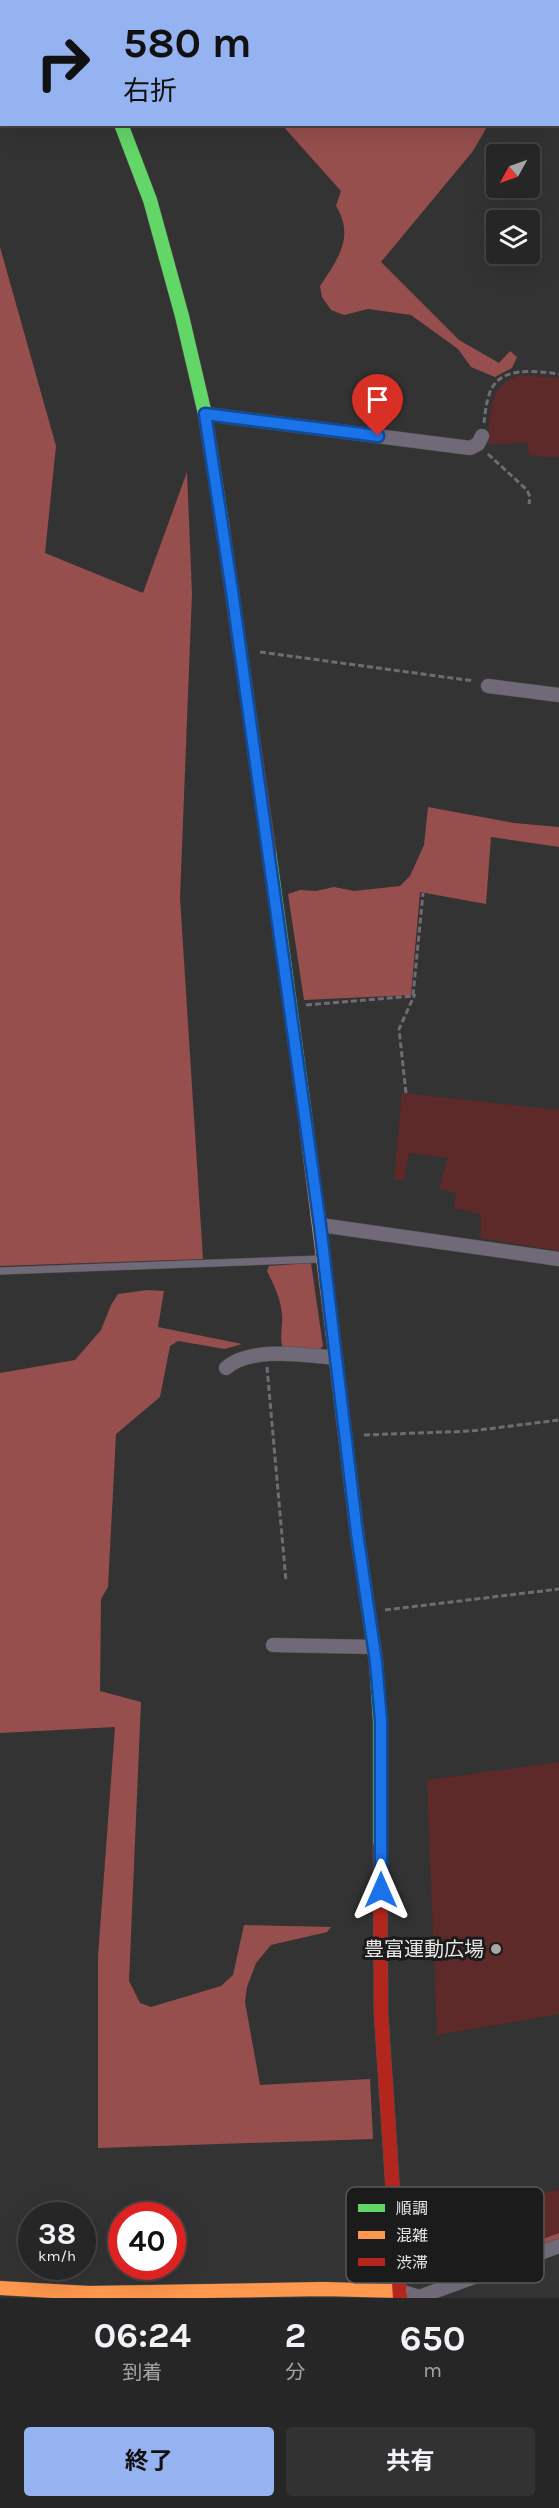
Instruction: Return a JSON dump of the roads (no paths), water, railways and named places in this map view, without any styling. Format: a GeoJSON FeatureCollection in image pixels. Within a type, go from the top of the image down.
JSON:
{"type":"FeatureCollection","features":[{"type":"Feature","properties":{"kind":"street"},"geometry":{"type":"LineString","coordinates":[[122,126],[154,211],[205,414],[241,649],[320,1225],[345,1435],[374,1647],[381,1721],[381,2013],[393,2187]]}},
{"type":"Feature","properties":{"kind":"street"},"geometry":{"type":"LineString","coordinates":[[205,414],[470,448],[480,440]]}},
{"type":"Feature","properties":{"kind":"street"},"geometry":{"type":"LineString","coordinates":[[488,686],[559,695]]}},
{"type":"Feature","properties":{"kind":"street"},"geometry":{"type":"LineString","coordinates":[[320,1225],[559,1259]]}},
{"type":"Feature","properties":{"kind":"street"},"geometry":{"type":"LineString","coordinates":[[226,1368],[244,1357],[266,1355],[336,1358]]}},
{"type":"Feature","properties":{"kind":"street"},"geometry":{"type":"LineString","coordinates":[[273,1645],[374,1647]]}},
{"type":"Feature","properties":{"kind":"street"},"geometry":{"type":"LineString","coordinates":[[544,2251],[559,2246]]}},
{"type":"Feature","properties":{"kind":"street"},"geometry":{"type":"LineString","coordinates":[[0,2288],[89,2293],[323,2289],[419,2297],[457,2283]]}},
{"type":"Feature","properties":{"kind":"lane"},"geometry":{"type":"LineString","coordinates":[[0,1271],[324,1259]]}},
{"type":"Feature","properties":{"kind":"place","name":"豊富運動広場"},"geometry":{"type":"Point","coordinates":[496,1949]}}]}
